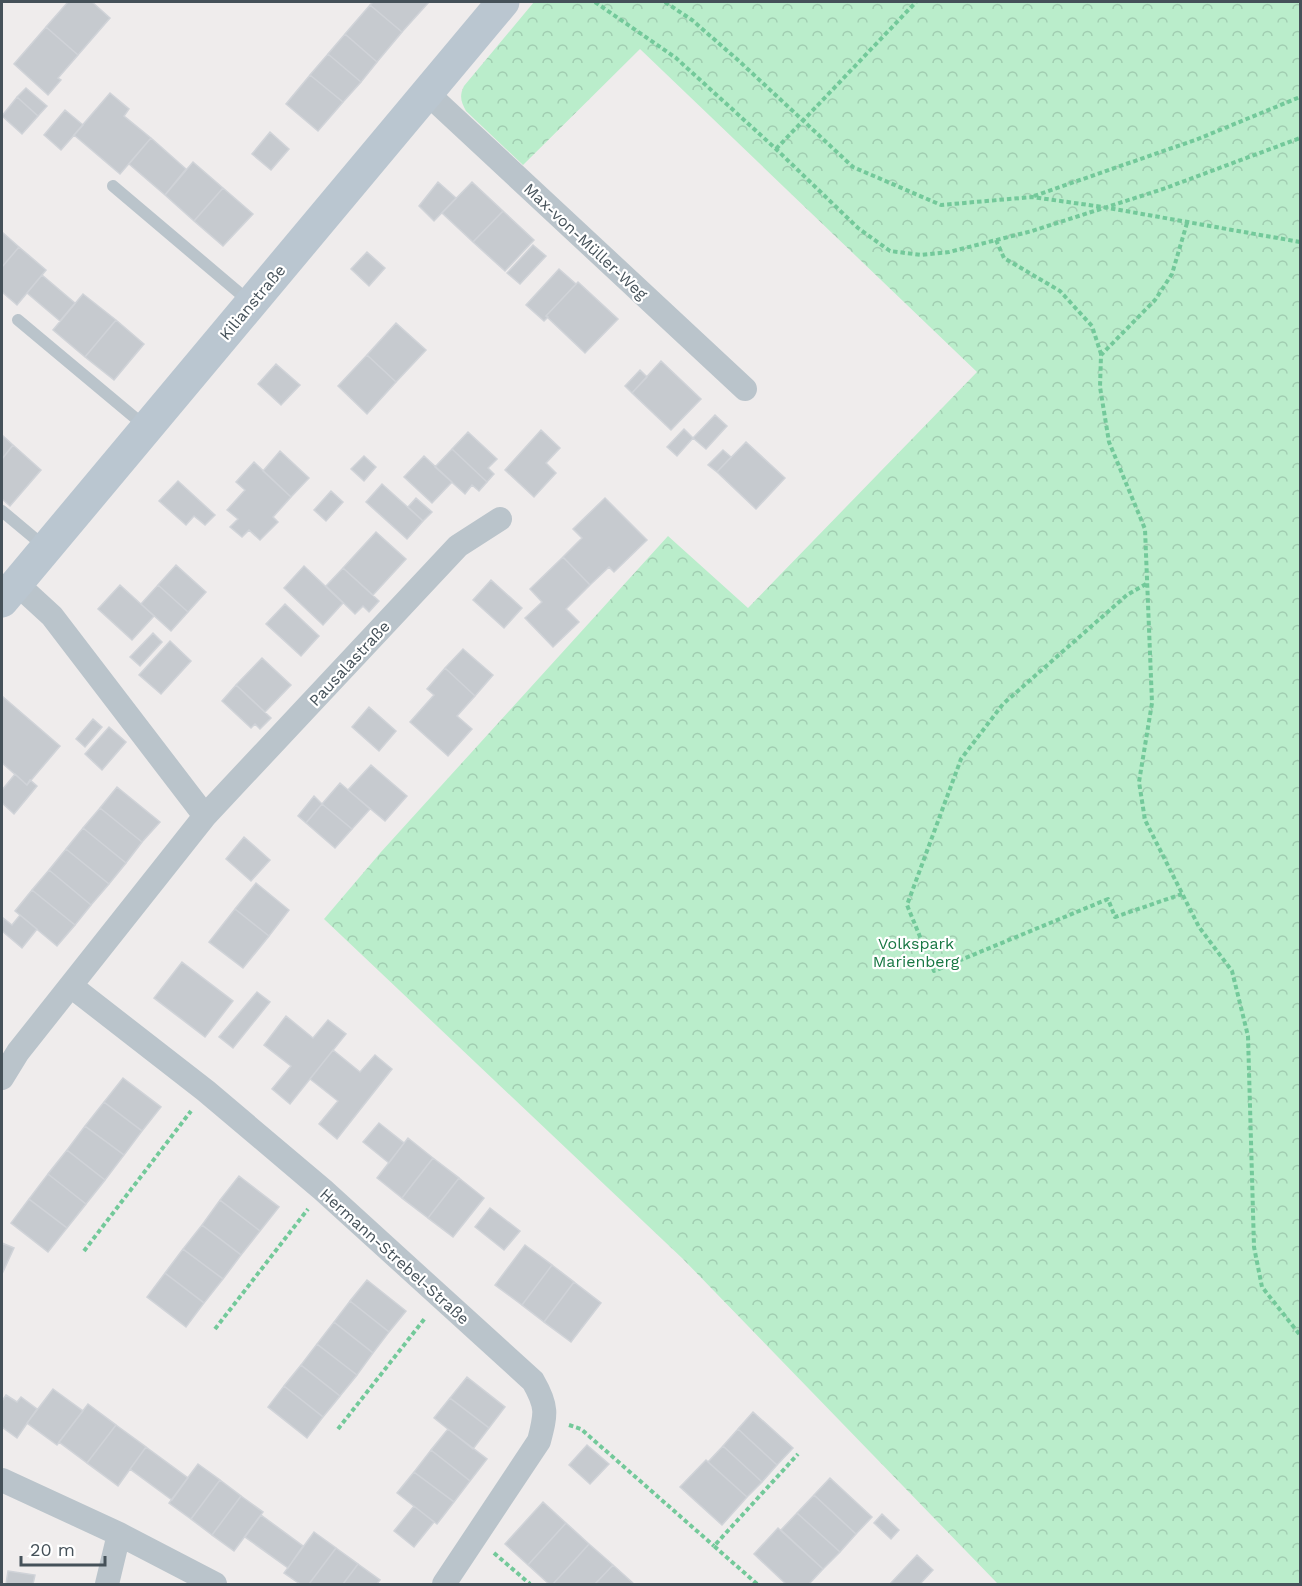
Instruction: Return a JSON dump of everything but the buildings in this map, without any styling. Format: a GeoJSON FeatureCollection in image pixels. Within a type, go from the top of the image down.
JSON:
{"type":"FeatureCollection","features":[{"type":"Feature","properties":{"kind":"main road","name":"Kilianstraße"},"geometry":{"type":"LineString","coordinates":[[9,592],[503,2]]}},
{"type":"Feature","properties":{"kind":"street","name":"Max-von-Müller-Weg"},"geometry":{"type":"LineString","coordinates":[[426,92],[745,389]]}},
{"type":"Feature","properties":{"kind":"street","name":"Pausalastraße"},"geometry":{"type":"LineString","coordinates":[[2,1078],[18,1052],[205,816],[458,546],[500,519]]}},
{"type":"Feature","properties":{"kind":"street"},"geometry":{"type":"LineString","coordinates":[[9,592],[52,616],[205,816]]}},
{"type":"Feature","properties":{"kind":"street","name":"Hermann-Strebel-Straße"},"geometry":{"type":"LineString","coordinates":[[71,986],[206,1091],[323,1190],[533,1381],[543,1398],[545,1417]]}},
{"type":"Feature","properties":{"kind":"street"},"geometry":{"type":"LineString","coordinates":[[444,1584],[539,1441],[545,1417]]}},
{"type":"Feature","properties":{"kind":"street"},"geometry":{"type":"LineString","coordinates":[[2,1479],[119,1534],[215,1584]]}},
{"type":"Feature","properties":{"kind":"street"},"geometry":{"type":"LineString","coordinates":[[107,1584],[119,1534]]}},
{"type":"Feature","properties":{"kind":"lane"},"geometry":{"type":"LineString","coordinates":[[113,186],[251,303]]}},
{"type":"Feature","properties":{"kind":"lane"},"geometry":{"type":"LineString","coordinates":[[18,320],[146,428]]}},
{"type":"Feature","properties":{"kind":"lane"},"geometry":{"type":"LineString","coordinates":[[2,511],[46,548]]}},
{"type":"Feature","properties":{"kind":"path"},"geometry":{"type":"LineString","coordinates":[[595,2],[676,58],[858,228],[890,251],[921,255],[949,252],[1032,231],[1163,189],[1300,138]]}},
{"type":"Feature","properties":{"kind":"path"},"geometry":{"type":"LineString","coordinates":[[665,2],[708,33],[853,167],[941,205],[1032,197],[1103,207],[1300,242]]}},
{"type":"Feature","properties":{"kind":"path"},"geometry":{"type":"LineString","coordinates":[[776,149],[916,2]]}},
{"type":"Feature","properties":{"kind":"path"},"geometry":{"type":"LineString","coordinates":[[1032,197],[1198,139],[1300,96]]}},
{"type":"Feature","properties":{"kind":"path"},"geometry":{"type":"LineString","coordinates":[[1101,355],[1155,300],[1172,273],[1187,223]]}},
{"type":"Feature","properties":{"kind":"path"},"geometry":{"type":"LineString","coordinates":[[996,240],[1004,258],[1060,291],[1092,326],[1101,355],[1100,387],[1109,442],[1145,529],[1152,703],[1139,782],[1145,820],[1199,927],[1232,971],[1248,1036],[1254,1247],[1262,1287],[1300,1335]]}},
{"type":"Feature","properties":{"kind":"path"},"geometry":{"type":"LineString","coordinates":[[1147,584],[1127,595],[1003,704],[961,759],[907,905],[934,971],[1108,899],[1115,917],[1182,894]]}},
{"type":"Feature","properties":{"kind":"path"},"geometry":{"type":"LineString","coordinates":[[84,1251],[206,1091]]}},
{"type":"Feature","properties":{"kind":"path"},"geometry":{"type":"LineString","coordinates":[[215,1329],[323,1190]]}},
{"type":"Feature","properties":{"kind":"path"},"geometry":{"type":"LineString","coordinates":[[338,1429],[441,1298]]}},
{"type":"Feature","properties":{"kind":"path"},"geometry":{"type":"LineString","coordinates":[[545,1417],[581,1429],[757,1584]]}},
{"type":"Feature","properties":{"kind":"path"},"geometry":{"type":"LineString","coordinates":[[714,1546],[798,1454]]}},
{"type":"Feature","properties":{"kind":"path"},"geometry":{"type":"LineString","coordinates":[[476,1537],[530,1584]]}},
{"type":"Feature","properties":{"kind":"green space","name":"Volkspark Marienberg"},"geometry":{"type":"Polygon","coordinates":[[[534,2],[1300,2],[1300,1584],[998,1584],[683,1259],[324,919],[381,852],[668,536],[748,608],[977,372],[640,49],[523,165],[466,111],[461,96],[464,86],[534,2]]]}}]}
